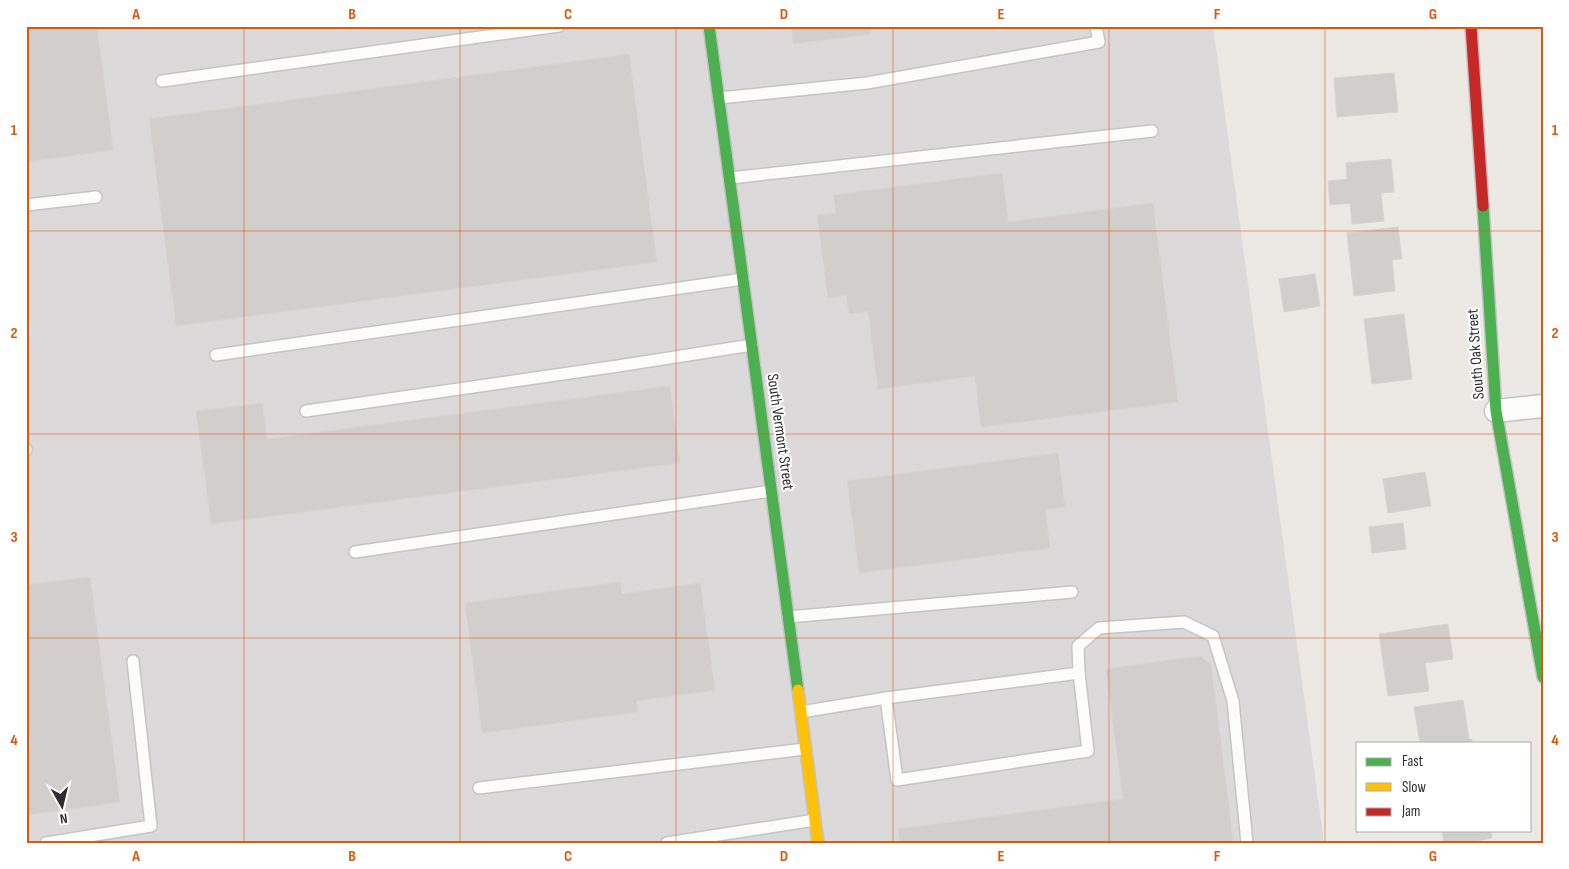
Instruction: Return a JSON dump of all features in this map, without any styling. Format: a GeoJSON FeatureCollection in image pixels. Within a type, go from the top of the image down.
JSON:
{"type":"FeatureCollection","features":[{"type":"Feature","properties":{"kind":"street","name":"South Vermont Street"},"geometry":{"type":"LineString","coordinates":[[710,26],[818,843]]}},
{"type":"Feature","properties":{"kind":"street","name":"South Oak Street"},"geometry":{"type":"LineString","coordinates":[[1471,26],[1496,411],[1543,677]]}},
{"type":"Feature","properties":{"kind":"street"},"geometry":{"type":"LineString","coordinates":[[1496,411],[1543,406]]}},
{"type":"Feature","properties":{"kind":"lane"},"geometry":{"type":"LineString","coordinates":[[162,81],[560,26]]}},
{"type":"Feature","properties":{"kind":"lane"},"geometry":{"type":"LineString","coordinates":[[719,98],[867,83],[1098,42],[1096,26]]}},
{"type":"Feature","properties":{"kind":"lane"},"geometry":{"type":"LineString","coordinates":[[730,178],[1152,131]]}},
{"type":"Feature","properties":{"kind":"lane"},"geometry":{"type":"LineString","coordinates":[[26,205],[96,197]]}},
{"type":"Feature","properties":{"kind":"lane"},"geometry":{"type":"LineString","coordinates":[[216,355],[743,279]]}},
{"type":"Feature","properties":{"kind":"lane"},"geometry":{"type":"LineString","coordinates":[[306,411],[752,345]]}},
{"type":"Feature","properties":{"kind":"lane"},"geometry":{"type":"LineString","coordinates":[[354,552],[771,491]]}},
{"type":"Feature","properties":{"kind":"lane"},"geometry":{"type":"LineString","coordinates":[[788,617],[1072,592]]}},
{"type":"Feature","properties":{"kind":"lane"},"geometry":{"type":"LineString","coordinates":[[886,698],[897,780],[1088,751],[1079,674],[1078,646],[1099,628],[1184,622],[1213,636],[1233,700],[1247,843]]}},
{"type":"Feature","properties":{"kind":"lane"},"geometry":{"type":"LineString","coordinates":[[46,843],[151,826],[133,661]]}},
{"type":"Feature","properties":{"kind":"lane"},"geometry":{"type":"LineString","coordinates":[[801,712],[886,698],[1079,674]]}},
{"type":"Feature","properties":{"kind":"lane"},"geometry":{"type":"LineString","coordinates":[[479,788],[806,749]]}},
{"type":"Feature","properties":{"kind":"lane"},"geometry":{"type":"LineString","coordinates":[[667,843],[815,820]]}},
{"type":"Feature","properties":{"kind":"shaded area"},"geometry":{"type":"Polygon","coordinates":[[[26,26],[1213,26],[1324,843],[26,843],[26,26]]]}},
{"type":"Feature","properties":{"kind":"building"},"geometry":{"type":"Polygon","coordinates":[[[26,26],[97,26],[113,150],[26,162],[26,26]]]}},
{"type":"Feature","properties":{"kind":"building"},"geometry":{"type":"Polygon","coordinates":[[[791,26],[870,26],[871,34],[793,44],[791,26]]]}},
{"type":"Feature","properties":{"kind":"building"},"geometry":{"type":"Polygon","coordinates":[[[629,54],[657,262],[176,326],[149,119],[629,54]]]}},
{"type":"Feature","properties":{"kind":"building"},"geometry":{"type":"Polygon","coordinates":[[[1394,73],[1398,112],[1337,117],[1334,78],[1394,73]]]}},
{"type":"Feature","properties":{"kind":"building"},"geometry":{"type":"Polygon","coordinates":[[[1391,159],[1394,192],[1381,193],[1384,221],[1352,224],[1350,203],[1330,205],[1328,181],[1347,179],[1346,163],[1391,159]]]}},
{"type":"Feature","properties":{"kind":"building"},"geometry":{"type":"Polygon","coordinates":[[[1002,173],[1008,222],[1153,203],[1178,402],[981,427],[975,376],[878,389],[868,311],[849,314],[846,295],[828,298],[817,215],[836,213],[834,195],[1002,173]]]}},
{"type":"Feature","properties":{"kind":"building"},"geometry":{"type":"Polygon","coordinates":[[[1398,227],[1402,259],[1392,260],[1395,291],[1354,296],[1347,233],[1398,227]]]}},
{"type":"Feature","properties":{"kind":"building"},"geometry":{"type":"Polygon","coordinates":[[[1315,274],[1320,306],[1284,312],[1279,279],[1315,274]]]}},
{"type":"Feature","properties":{"kind":"building"},"geometry":{"type":"Polygon","coordinates":[[[1404,314],[1412,379],[1372,384],[1364,319],[1404,314]]]}},
{"type":"Feature","properties":{"kind":"building"},"geometry":{"type":"Polygon","coordinates":[[[670,386],[680,463],[211,524],[196,411],[262,403],[267,439],[670,386]]]}},
{"type":"Feature","properties":{"kind":"building"},"geometry":{"type":"Polygon","coordinates":[[[1058,453],[1065,507],[1045,510],[1050,548],[859,573],[847,481],[1058,453]]]}},
{"type":"Feature","properties":{"kind":"building"},"geometry":{"type":"Polygon","coordinates":[[[1425,472],[1431,506],[1388,513],[1383,479],[1425,472]]]}},
{"type":"Feature","properties":{"kind":"building"},"geometry":{"type":"Polygon","coordinates":[[[1403,523],[1406,549],[1372,553],[1369,527],[1403,523]]]}},
{"type":"Feature","properties":{"kind":"building"},"geometry":{"type":"Polygon","coordinates":[[[90,577],[120,802],[26,815],[26,585],[90,577]]]}},
{"type":"Feature","properties":{"kind":"building"},"geometry":{"type":"Polygon","coordinates":[[[620,582],[622,594],[700,583],[715,690],[636,701],[638,712],[482,733],[465,603],[620,582]]]}},
{"type":"Feature","properties":{"kind":"building"},"geometry":{"type":"Polygon","coordinates":[[[1448,624],[1453,659],[1425,663],[1429,691],[1388,696],[1379,634],[1448,624]]]}},
{"type":"Feature","properties":{"kind":"building"},"geometry":{"type":"Polygon","coordinates":[[[1200,656],[1211,665],[1233,839],[1230,843],[900,843],[898,829],[1123,799],[1106,669],[1200,656]]]}},
{"type":"Feature","properties":{"kind":"building"},"geometry":{"type":"Polygon","coordinates":[[[1463,700],[1469,739],[1472,739],[1472,742],[1420,742],[1414,707],[1463,700]]]}},
{"type":"Feature","properties":{"kind":"building"},"geometry":{"type":"Polygon","coordinates":[[[1442,832],[1491,832],[1492,838],[1465,843],[1444,843],[1442,832]]]}},
{"type":"Feature","properties":{"kind":"traffic: fast"},"geometry":{"type":"LineString","coordinates":[[709,26],[798,690]]}},
{"type":"Feature","properties":{"kind":"traffic: fast"},"geometry":{"type":"LineString","coordinates":[[1483,206],[1496,411],[1543,677]]}},
{"type":"Feature","properties":{"kind":"traffic: slow"},"geometry":{"type":"LineString","coordinates":[[798,690],[818,843]]}},
{"type":"Feature","properties":{"kind":"traffic: jam"},"geometry":{"type":"LineString","coordinates":[[1471,26],[1483,206]]}}]}
